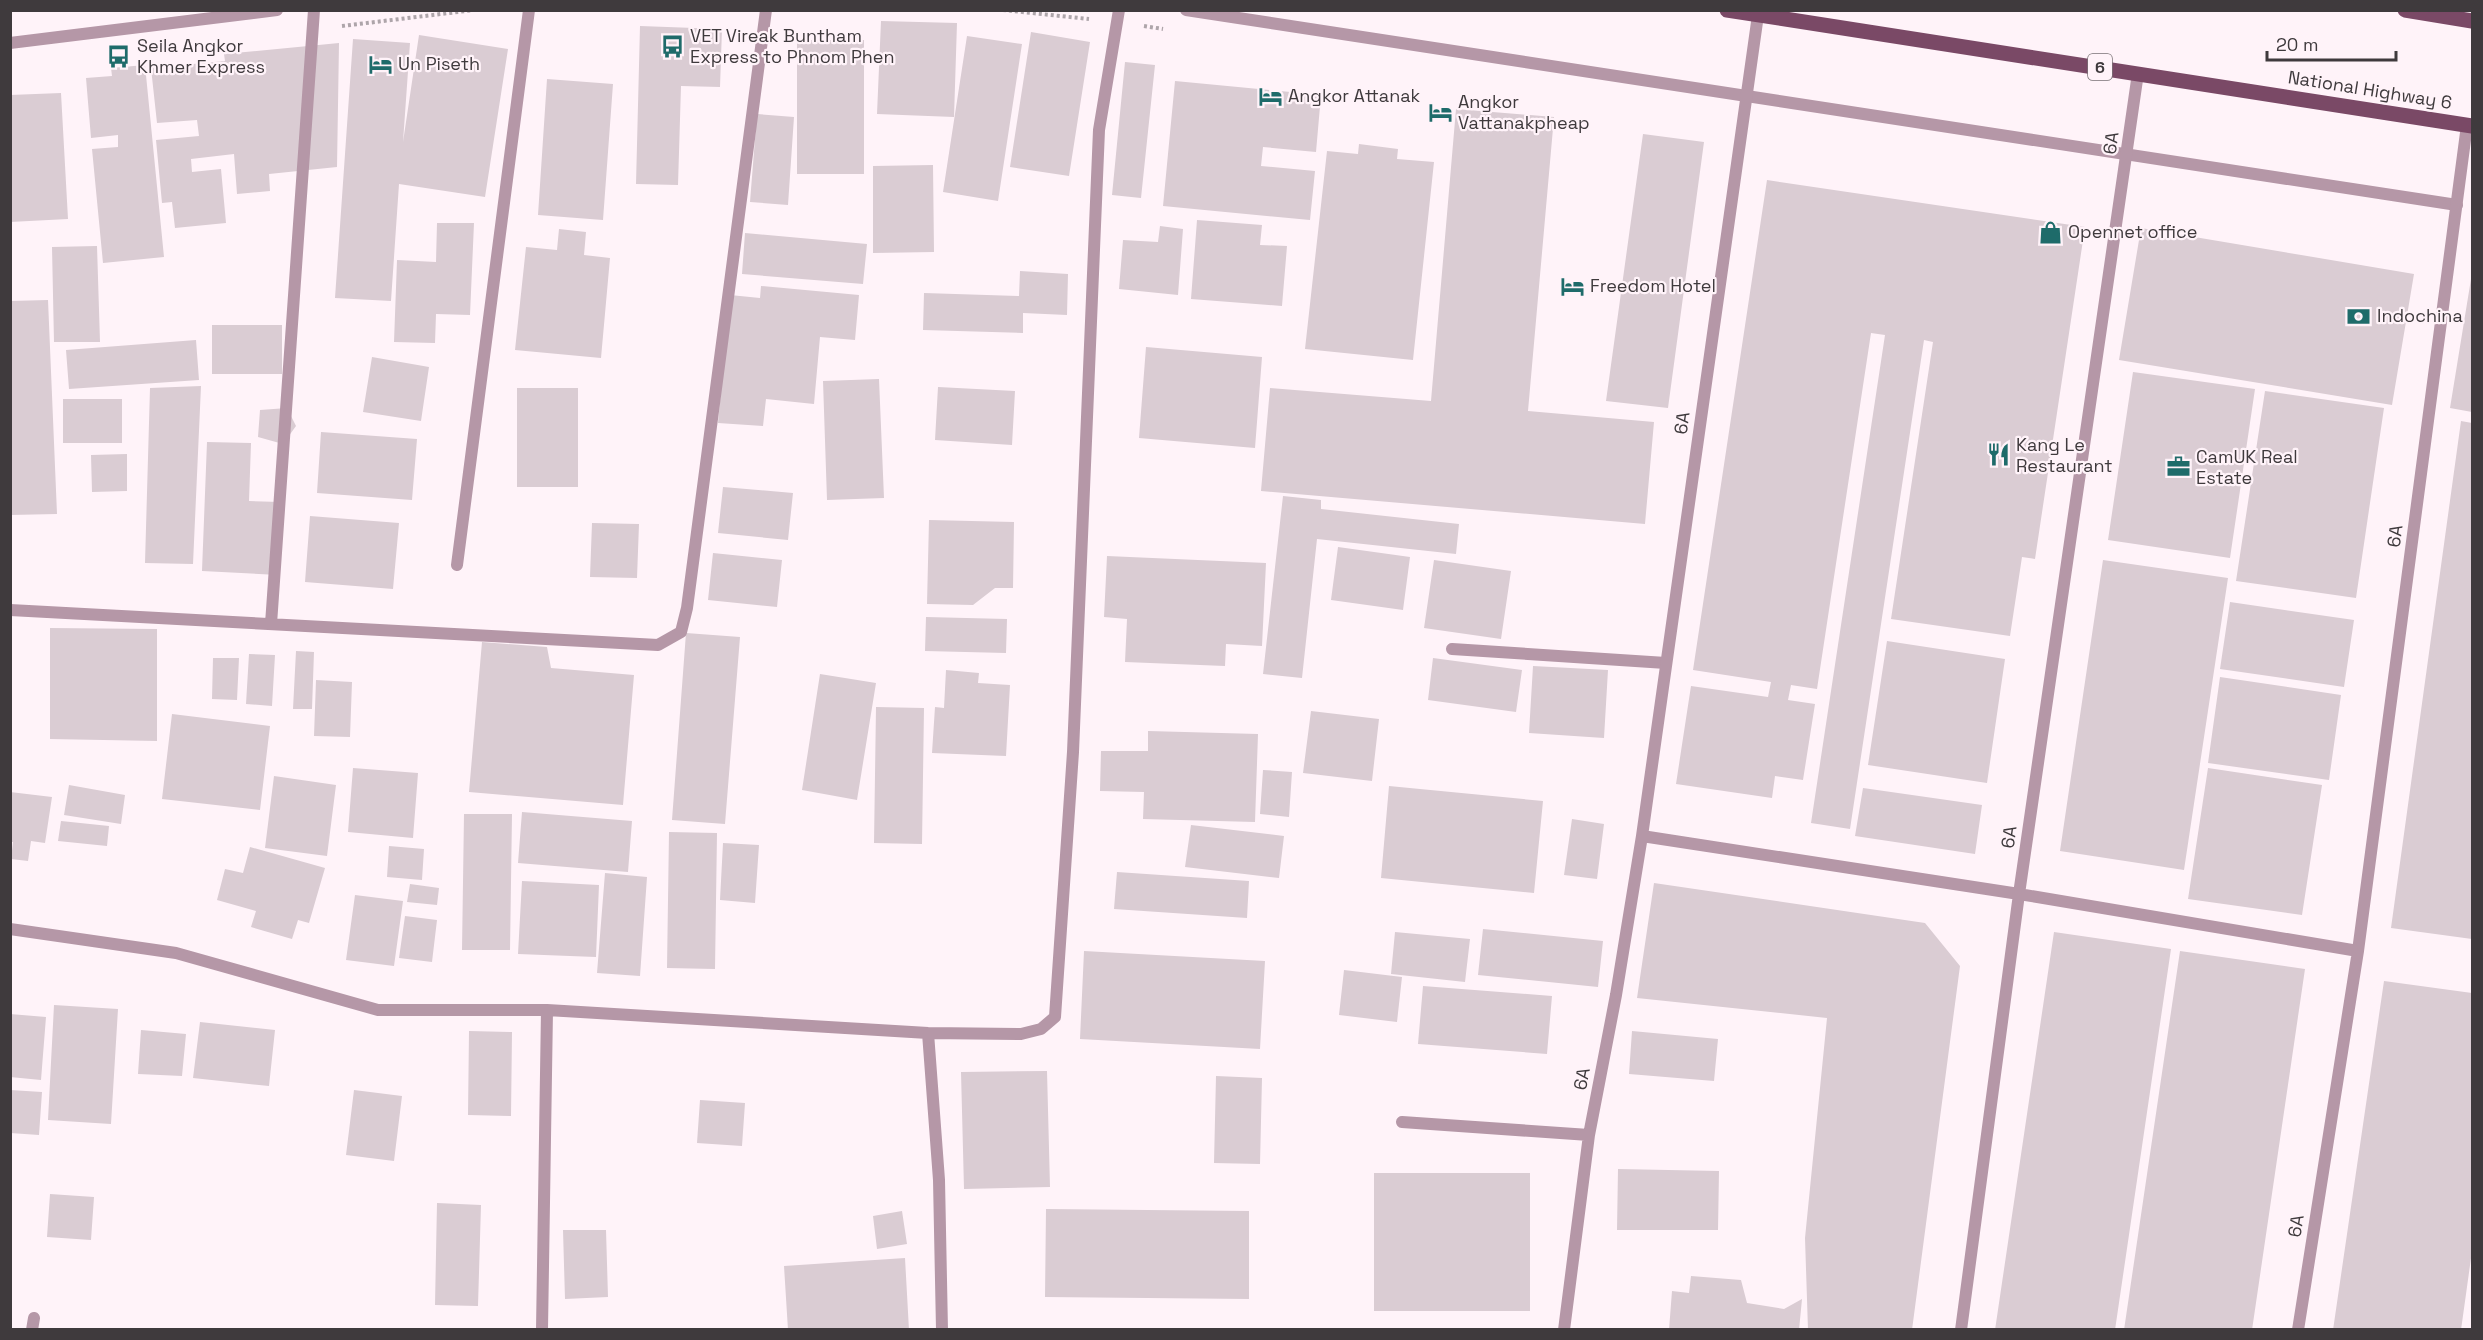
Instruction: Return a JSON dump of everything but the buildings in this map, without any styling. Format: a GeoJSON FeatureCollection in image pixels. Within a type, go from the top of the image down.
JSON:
{"type":"FeatureCollection","features":[{"type":"Feature","properties":{"kind":"main road","name":"National Highway 6"},"geometry":{"type":"LineString","coordinates":[[1727,10],[2470,126]]}},
{"type":"Feature","properties":{"kind":"main road"},"geometry":{"type":"LineString","coordinates":[[2404,10],[2472,21]]}},
{"type":"Feature","properties":{"kind":"street"},"geometry":{"type":"LineString","coordinates":[[10,43],[277,10]]}},
{"type":"Feature","properties":{"kind":"street"},"geometry":{"type":"LineString","coordinates":[[271,624],[314,10]]}},
{"type":"Feature","properties":{"kind":"street"},"geometry":{"type":"LineString","coordinates":[[457,565],[529,10]]}},
{"type":"Feature","properties":{"kind":"street"},"geometry":{"type":"LineString","coordinates":[[10,610],[658,645],[681,632],[687,608],[766,10]]}},
{"type":"Feature","properties":{"kind":"street"},"geometry":{"type":"LineString","coordinates":[[10,929],[176,953],[378,1010],[547,1010],[928,1033],[1021,1034],[1041,1029],[1055,1017],[1073,752],[1099,130],[1119,10]]}},
{"type":"Feature","properties":{"kind":"street"},"geometry":{"type":"LineString","coordinates":[[1186,10],[2457,206]]}},
{"type":"Feature","properties":{"kind":"street","name":"6A"},"geometry":{"type":"LineString","coordinates":[[1564,1329],[1589,1135],[1616,996],[1642,837],[1758,15]]}},
{"type":"Feature","properties":{"kind":"street","name":"6A"},"geometry":{"type":"LineString","coordinates":[[1961,1329],[2019,894],[2138,73]]}},
{"type":"Feature","properties":{"kind":"street","name":"6A"},"geometry":{"type":"LineString","coordinates":[[2298,1329],[2358,951],[2457,206],[2470,126]]}},
{"type":"Feature","properties":{"kind":"street"},"geometry":{"type":"LineString","coordinates":[[1452,649],[1666,663]]}},
{"type":"Feature","properties":{"kind":"street"},"geometry":{"type":"LineString","coordinates":[[1642,837],[2019,894],[2358,951]]}},
{"type":"Feature","properties":{"kind":"street"},"geometry":{"type":"LineString","coordinates":[[542,1329],[547,1010]]}},
{"type":"Feature","properties":{"kind":"street"},"geometry":{"type":"LineString","coordinates":[[928,1033],[939,1180],[942,1329]]}},
{"type":"Feature","properties":{"kind":"street"},"geometry":{"type":"LineString","coordinates":[[1402,1122],[1589,1135]]}},
{"type":"Feature","properties":{"kind":"place","name":"VET Vireak Buntham Express to Phnom Phen"},"geometry":{"type":"Point","coordinates":[672,46]}},
{"type":"Feature","properties":{"kind":"place","name":"Seila Angkor Khmer Express"},"geometry":{"type":"Point","coordinates":[119,56]}},
{"type":"Feature","properties":{"kind":"place","name":"Un Piseth"},"geometry":{"type":"Point","coordinates":[380,64]}},
{"type":"Feature","properties":{"kind":"place","name":"Angkor Attanak"},"geometry":{"type":"Point","coordinates":[1270,96]}},
{"type":"Feature","properties":{"kind":"place","name":"Angkor Vattanakpheap"},"geometry":{"type":"Point","coordinates":[1440,112]}},
{"type":"Feature","properties":{"kind":"place","name":"Opennet office"},"geometry":{"type":"Point","coordinates":[2050,232]}},
{"type":"Feature","properties":{"kind":"place","name":"Freedom Hotel"},"geometry":{"type":"Point","coordinates":[1572,286]}},
{"type":"Feature","properties":{"kind":"place","name":"Indochina"},"geometry":{"type":"Point","coordinates":[2359,316]}},
{"type":"Feature","properties":{"kind":"place","name":"Kang Le Restaurant"},"geometry":{"type":"Point","coordinates":[1998,455]}},
{"type":"Feature","properties":{"kind":"place","name":"CamUK Real Estate"},"geometry":{"type":"Point","coordinates":[2178,467]}}]}
